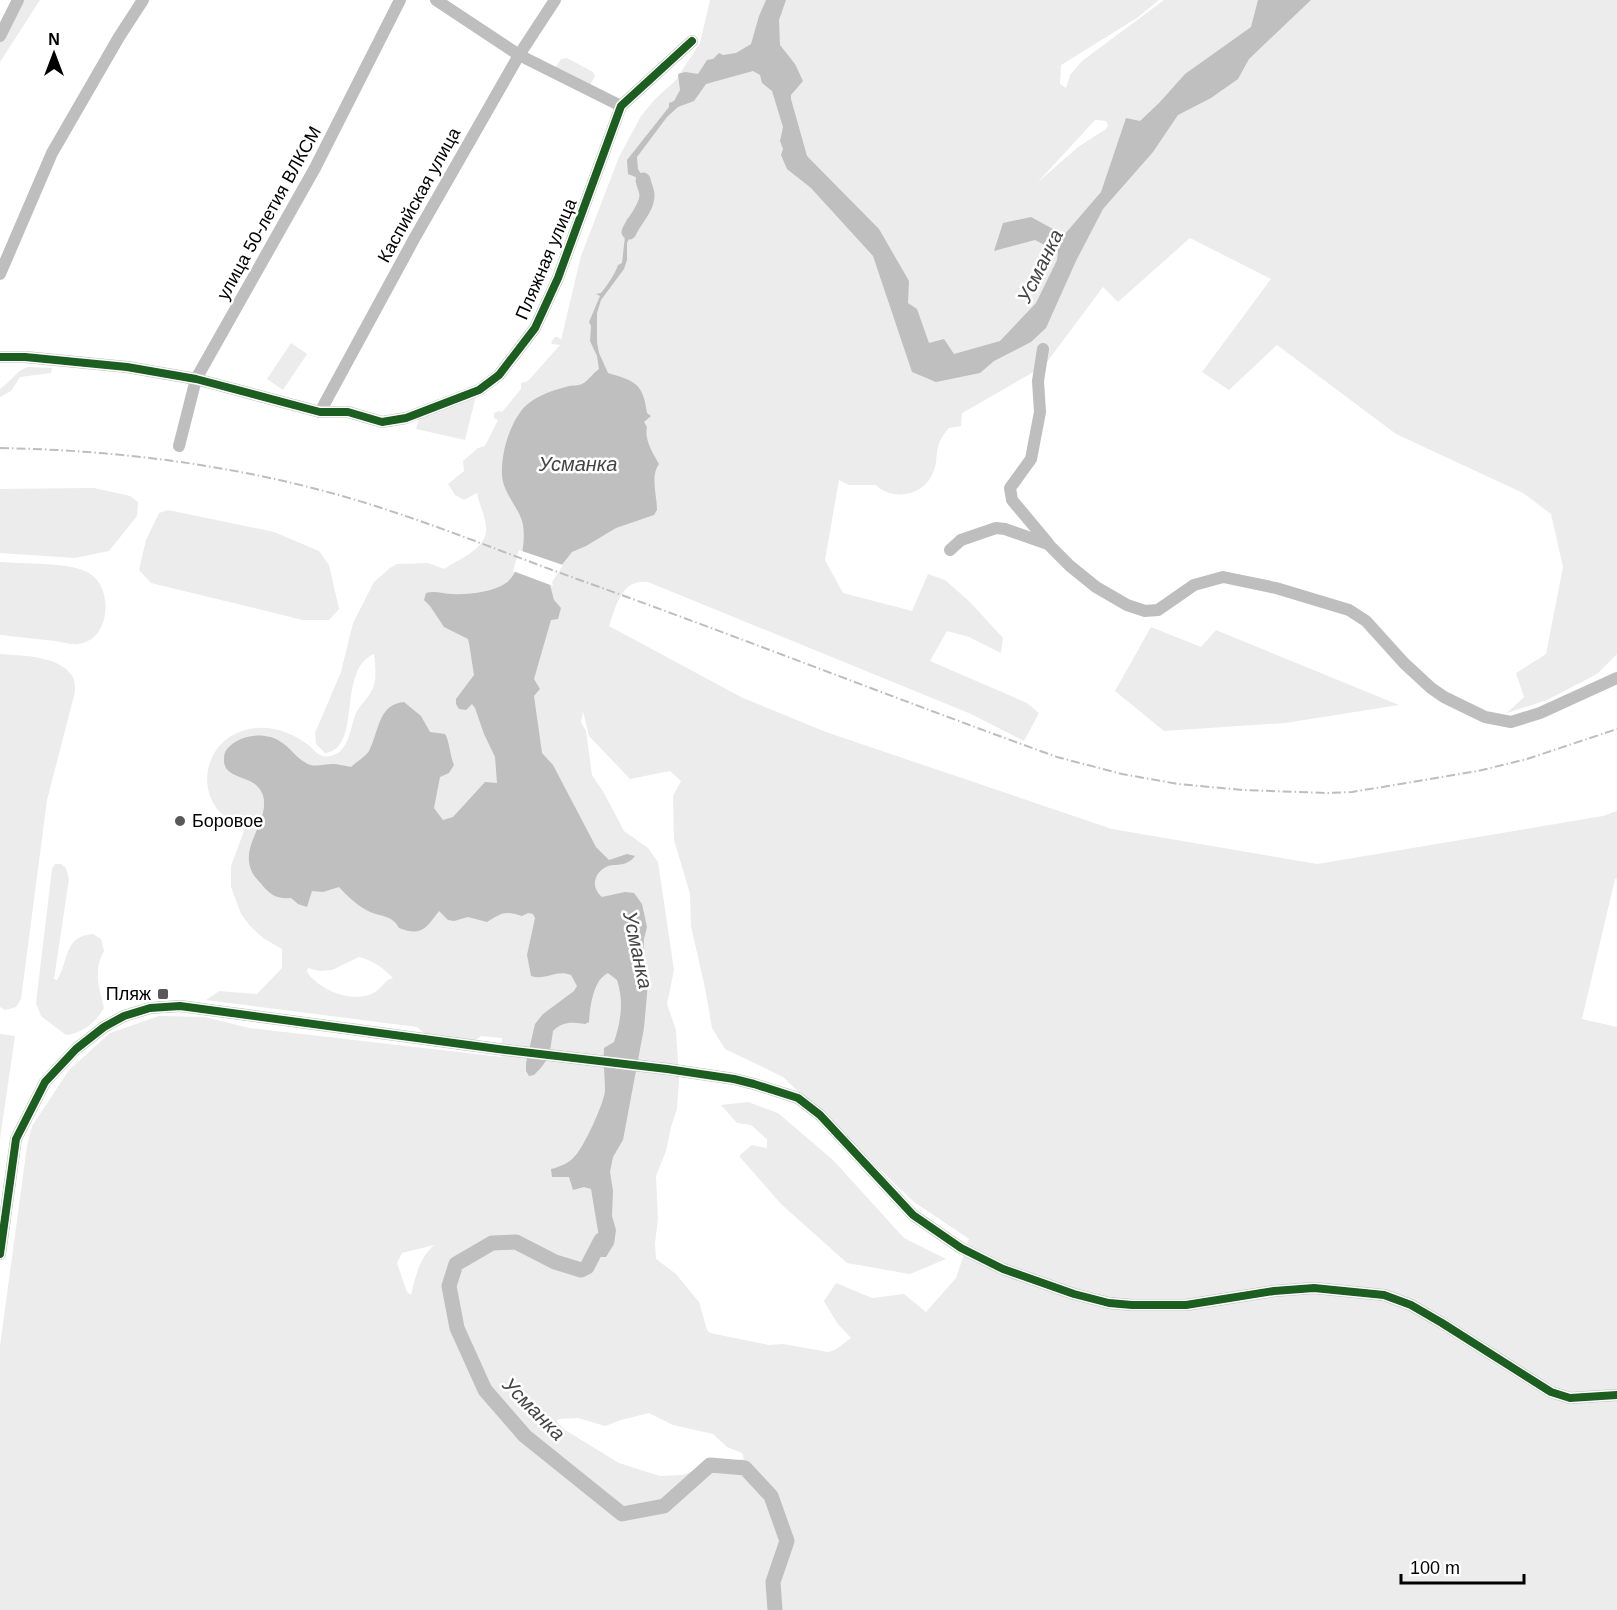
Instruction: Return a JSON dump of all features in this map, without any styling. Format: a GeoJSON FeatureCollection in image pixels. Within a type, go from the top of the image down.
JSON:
{"type":"FeatureCollection","features":[{"type":"Feature","properties":{"kind":"street"},"geometry":{"type":"LineString","coordinates":[[0,36],[18,0]]}},
{"type":"Feature","properties":{"kind":"street"},"geometry":{"type":"LineString","coordinates":[[0,274],[52,153],[143,0]]}},
{"type":"Feature","properties":{"kind":"street","name":"улица 50-летия ВЛКСМ"},"geometry":{"type":"LineString","coordinates":[[179,446],[196,379],[315,168],[400,0]]}},
{"type":"Feature","properties":{"kind":"street"},"geometry":{"type":"LineString","coordinates":[[436,0],[519,55],[621,106]]}},
{"type":"Feature","properties":{"kind":"street","name":"Каспийская улица"},"geometry":{"type":"LineString","coordinates":[[320,412],[414,239],[519,55],[555,0]]}},
{"type":"Feature","properties":{"kind":"street","name":"Пляжная улица"},"geometry":{"type":"LineString","coordinates":[[0,357],[25,357],[127,367],[196,379],[320,412],[348,412],[382,422],[406,418],[478,390],[499,375],[535,328],[558,278],[621,106],[692,41]]}},
{"type":"Feature","properties":{"kind":"street"},"geometry":{"type":"LineString","coordinates":[[1043,349],[1038,381],[1040,412],[1031,459],[1010,488],[1012,500],[1048,544],[1070,566],[1096,587],[1127,606],[1145,611],[1158,610],[1194,585],[1223,577],[1276,588],[1349,610],[1366,621],[1404,663],[1444,697],[1485,717],[1511,722],[1540,713],[1617,678]]}},
{"type":"Feature","properties":{"kind":"street"},"geometry":{"type":"LineString","coordinates":[[950,550],[961,540],[996,528],[1048,544]]}},
{"type":"Feature","properties":{"kind":"street"},"geometry":{"type":"LineString","coordinates":[[0,1254],[16,1139],[45,1082],[76,1049],[104,1027],[124,1016],[150,1008],[180,1006],[734,1079],[798,1098],[820,1115],[913,1215],[969,1252],[1003,1269],[1109,1303],[1132,1305],[1186,1305],[1274,1291],[1314,1288],[1384,1295],[1411,1305],[1442,1323],[1551,1392],[1570,1398],[1617,1395]]}},
{"type":"Feature","properties":{"kind":"shaded area"},"geometry":{"type":"Polygon","coordinates":[[[20,0],[40,0],[0,62],[0,38],[20,0]]]}},
{"type":"Feature","properties":{"kind":"shaded area"},"geometry":{"type":"Polygon","coordinates":[[[710,0],[1159,0],[1137,18],[1061,65],[1060,84],[1066,88],[1070,75],[1082,61],[1164,0],[1617,0],[1617,654],[1597,674],[1547,700],[1507,713],[1524,697],[1516,673],[1546,654],[1563,567],[1551,514],[1523,493],[1396,434],[1277,345],[1229,390],[1202,372],[1271,279],[1190,238],[1118,302],[1103,287],[1044,366],[964,412],[961,426],[949,428],[943,435],[938,447],[935,469],[921,488],[914,492],[898,494],[890,493],[876,485],[849,485],[839,480],[825,560],[843,593],[912,611],[928,574],[945,580],[969,601],[1003,638],[1001,653],[969,637],[947,631],[930,661],[1027,703],[1039,713],[1024,741],[971,714],[648,582],[639,582],[626,589],[617,603],[609,626],[741,697],[826,732],[1112,829],[1317,864],[1603,816],[1617,811],[1617,879],[1615,879],[1582,1019],[1617,1027],[1617,1610],[0,1610],[0,1346],[27,1146],[32,1126],[69,1070],[110,1033],[159,1016],[205,1017],[249,1028],[502,1057],[502,1038],[481,1036],[475,1041],[430,1038],[417,1027],[206,1000],[219,991],[257,994],[282,968],[282,949],[263,938],[241,914],[231,887],[231,866],[244,831],[242,826],[226,818],[215,807],[209,793],[207,778],[216,750],[227,739],[251,729],[276,729],[292,735],[322,756],[334,755],[343,749],[356,713],[374,685],[374,654],[363,663],[356,676],[347,724],[343,738],[336,748],[325,753],[316,744],[315,733],[341,672],[353,623],[374,582],[397,564],[428,563],[444,569],[472,552],[483,541],[486,526],[477,493],[464,500],[455,495],[448,484],[464,471],[463,461],[478,448],[485,446],[498,420],[494,418],[494,413],[502,412],[521,389],[521,383],[528,381],[560,345],[551,342],[555,337],[561,340],[581,256],[619,157],[641,116],[655,99],[675,81],[700,43],[710,0]],[[1095,120],[1037,183],[1078,147],[1106,129],[1108,125],[1106,121],[1095,120]],[[583,711],[581,722],[586,731],[592,775],[624,831],[648,848],[658,862],[674,970],[667,1004],[676,1030],[679,1080],[677,1109],[666,1151],[656,1176],[658,1219],[656,1259],[676,1274],[699,1302],[707,1330],[710,1333],[769,1345],[783,1344],[828,1352],[835,1350],[851,1338],[837,1323],[824,1301],[836,1283],[872,1298],[904,1294],[926,1312],[956,1278],[969,1239],[914,1202],[783,1077],[725,1049],[712,1028],[691,926],[690,894],[674,840],[673,796],[681,781],[670,771],[630,779],[589,736],[583,711]],[[359,957],[332,970],[319,971],[308,968],[307,972],[328,990],[357,997],[375,992],[393,978],[378,965],[359,957]],[[434,1245],[402,1253],[397,1263],[407,1292],[411,1295],[421,1262],[434,1245]],[[649,1413],[605,1426],[578,1418],[558,1419],[557,1422],[565,1430],[619,1463],[660,1476],[683,1475],[715,1462],[744,1459],[742,1453],[727,1447],[713,1434],[673,1425],[649,1413]]]}},
{"type":"Feature","properties":{"kind":"shaded area"},"geometry":{"type":"Polygon","coordinates":[[[567,58],[593,72],[595,76],[590,85],[556,67],[561,59],[567,58]]]}},
{"type":"Feature","properties":{"kind":"shaded area"},"geometry":{"type":"Polygon","coordinates":[[[291,343],[307,354],[283,390],[267,379],[291,343]]]}},
{"type":"Feature","properties":{"kind":"shaded area"},"geometry":{"type":"Polygon","coordinates":[[[28,367],[52,368],[51,373],[20,377],[11,391],[0,397],[0,389],[28,367]]]}},
{"type":"Feature","properties":{"kind":"shaded area"},"geometry":{"type":"Polygon","coordinates":[[[476,396],[465,440],[416,429],[420,415],[476,396]]]}},
{"type":"Feature","properties":{"kind":"shaded area"},"geometry":{"type":"Polygon","coordinates":[[[94,488],[130,496],[138,502],[137,516],[109,551],[75,558],[0,553],[0,489],[94,488]]]}},
{"type":"Feature","properties":{"kind":"shaded area"},"geometry":{"type":"Polygon","coordinates":[[[168,510],[274,532],[319,551],[329,565],[339,609],[329,620],[303,620],[151,583],[139,570],[146,540],[159,513],[168,510]]]}},
{"type":"Feature","properties":{"kind":"shaded area"},"geometry":{"type":"Polygon","coordinates":[[[0,562],[69,566],[87,572],[96,579],[102,589],[105,600],[103,624],[89,641],[78,644],[0,635],[0,562]]]}},
{"type":"Feature","properties":{"kind":"shaded area"},"geometry":{"type":"Polygon","coordinates":[[[1151,627],[1201,647],[1216,630],[1399,705],[1285,723],[1164,731],[1115,691],[1151,627]]]}},
{"type":"Feature","properties":{"kind":"shaded area"},"geometry":{"type":"Polygon","coordinates":[[[0,654],[30,656],[59,664],[67,670],[75,682],[75,692],[47,800],[21,999],[16,1007],[5,1010],[0,1007],[0,654]]]}},
{"type":"Feature","properties":{"kind":"shaded area"},"geometry":{"type":"Polygon","coordinates":[[[55,864],[61,864],[66,868],[69,879],[54,979],[57,980],[61,973],[68,951],[76,939],[93,934],[101,939],[104,951],[98,972],[104,1008],[88,1026],[66,1035],[41,1016],[36,1003],[52,869],[55,864]]]}},
{"type":"Feature","properties":{"kind":"shaded area"},"geometry":{"type":"Polygon","coordinates":[[[0,1034],[15,1036],[0,1139],[0,1034]]]}},
{"type":"Feature","properties":{"kind":"shaded area"},"geometry":{"type":"Polygon","coordinates":[[[748,1102],[778,1113],[833,1160],[904,1238],[946,1259],[910,1274],[847,1263],[781,1204],[739,1156],[752,1145],[767,1148],[767,1139],[751,1125],[737,1123],[721,1105],[748,1102]]]}},
{"type":"Feature","properties":{"kind":"water"},"geometry":{"type":"Polygon","coordinates":[[[766,0],[786,0],[779,20],[780,45],[795,64],[803,81],[791,95],[791,99],[807,156],[879,229],[909,281],[908,303],[917,309],[929,343],[944,339],[954,354],[1000,341],[1036,303],[1057,260],[1058,252],[1035,240],[994,251],[1003,223],[1031,217],[1064,235],[1101,192],[1126,118],[1140,121],[1185,74],[1251,27],[1258,0],[1311,0],[1249,59],[1238,79],[1211,98],[1178,115],[1153,152],[1103,209],[1076,261],[1046,328],[1031,342],[994,361],[980,373],[936,382],[912,372],[873,256],[811,188],[787,169],[781,155],[783,149],[780,141],[783,127],[772,91],[762,83],[760,75],[753,71],[706,84],[694,101],[678,107],[667,117],[637,157],[638,169],[645,181],[648,194],[627,243],[627,260],[624,269],[601,300],[597,313],[597,342],[608,373],[631,381],[640,389],[647,413],[651,416],[644,422],[650,446],[659,464],[654,480],[657,510],[654,515],[616,528],[572,552],[549,581],[554,600],[561,608],[558,619],[551,620],[534,679],[540,689],[534,696],[542,753],[553,765],[596,847],[609,860],[627,854],[635,856],[626,863],[610,865],[599,872],[595,880],[596,889],[602,897],[625,892],[634,893],[642,904],[647,927],[643,962],[648,983],[644,1028],[623,1140],[613,1157],[610,1172],[613,1191],[612,1216],[616,1230],[614,1244],[606,1257],[590,1257],[599,1237],[591,1189],[584,1187],[573,1190],[569,1177],[552,1177],[551,1169],[567,1163],[579,1151],[601,1105],[605,1091],[604,1048],[614,1042],[620,1019],[621,1003],[617,980],[608,973],[603,976],[593,994],[589,1022],[564,1024],[553,1031],[546,1060],[534,1075],[529,1076],[526,1063],[535,1024],[543,1014],[574,991],[577,986],[571,975],[531,976],[527,955],[535,918],[533,914],[528,913],[522,916],[503,913],[487,922],[468,917],[454,921],[448,920],[439,911],[427,926],[413,932],[399,928],[390,919],[366,910],[339,887],[323,892],[312,891],[307,907],[291,898],[272,894],[254,876],[249,863],[251,845],[264,810],[263,795],[252,782],[227,769],[224,756],[227,748],[235,742],[248,737],[262,736],[281,742],[309,764],[315,766],[335,764],[351,767],[369,751],[384,713],[395,704],[404,702],[421,716],[430,732],[445,734],[448,740],[454,765],[449,773],[440,777],[434,808],[443,820],[453,817],[485,782],[497,783],[495,757],[475,708],[472,704],[466,710],[459,709],[456,704],[456,699],[474,675],[468,639],[444,627],[424,600],[426,593],[466,594],[488,591],[506,583],[515,572],[521,557],[524,532],[522,519],[503,482],[502,467],[506,443],[515,420],[529,403],[548,393],[582,384],[599,369],[597,356],[590,341],[589,322],[600,296],[596,294],[601,293],[618,265],[622,263],[627,219],[639,211],[642,202],[638,178],[628,174],[627,160],[669,107],[669,103],[674,101],[680,90],[678,74],[685,72],[698,74],[707,60],[713,59],[719,53],[723,55],[736,53],[751,44],[766,0]]]}},
{"type":"Feature","properties":{"kind":"pier"},"geometry":{"type":"Polygon","coordinates":[[[519,550],[563,565],[552,582],[553,586],[513,571],[519,550]]]}},
{"type":"Feature","properties":{"kind":"waterway","name":"Усманка"},"geometry":{"type":"LineString","coordinates":[[629,232],[643,210],[646,200],[647,193],[643,180]]}},
{"type":"Feature","properties":{"kind":"waterway","name":"Усманка"},"geometry":{"type":"LineString","coordinates":[[601,1240],[587,1267],[581,1270],[555,1262],[516,1242],[492,1243],[456,1264],[449,1286],[457,1328],[485,1390],[525,1436],[622,1514],[664,1506],[710,1465],[745,1468],[771,1496],[787,1541],[773,1582],[775,1610]]}},
{"type":"Feature","properties":{"kind":"railway"},"geometry":{"type":"LineString","coordinates":[[0,448],[85,452],[169,461],[253,474],[335,494],[457,534],[1057,757],[1122,774],[1178,784],[1243,790],[1352,792],[1478,771],[1527,759],[1617,729]]}},
{"type":"Feature","properties":{"kind":"cycle path"},"geometry":{"type":"LineString","coordinates":[[0,357],[25,357],[127,367],[196,379],[320,412],[348,412],[382,422],[406,418],[479,390],[499,375],[535,328],[558,278],[621,106],[692,41]]}},
{"type":"Feature","properties":{"kind":"cycle path"},"geometry":{"type":"LineString","coordinates":[[0,1254],[16,1139],[45,1082],[76,1049],[104,1027],[124,1016],[150,1008],[180,1006],[498,1049],[667,1069],[754,1084],[798,1098],[820,1115],[913,1215],[961,1248],[1003,1269],[1074,1294],[1109,1303],[1132,1305],[1186,1305],[1274,1291],[1314,1288],[1384,1295],[1411,1305],[1442,1323],[1551,1392],[1570,1398],[1617,1395]]}},
{"type":"Feature","properties":{"kind":"place","name":"Боровое"},"geometry":{"type":"Point","coordinates":[180,821]}},
{"type":"Feature","properties":{"kind":"place","name":"Пляж"},"geometry":{"type":"Point","coordinates":[163,994]}}]}
